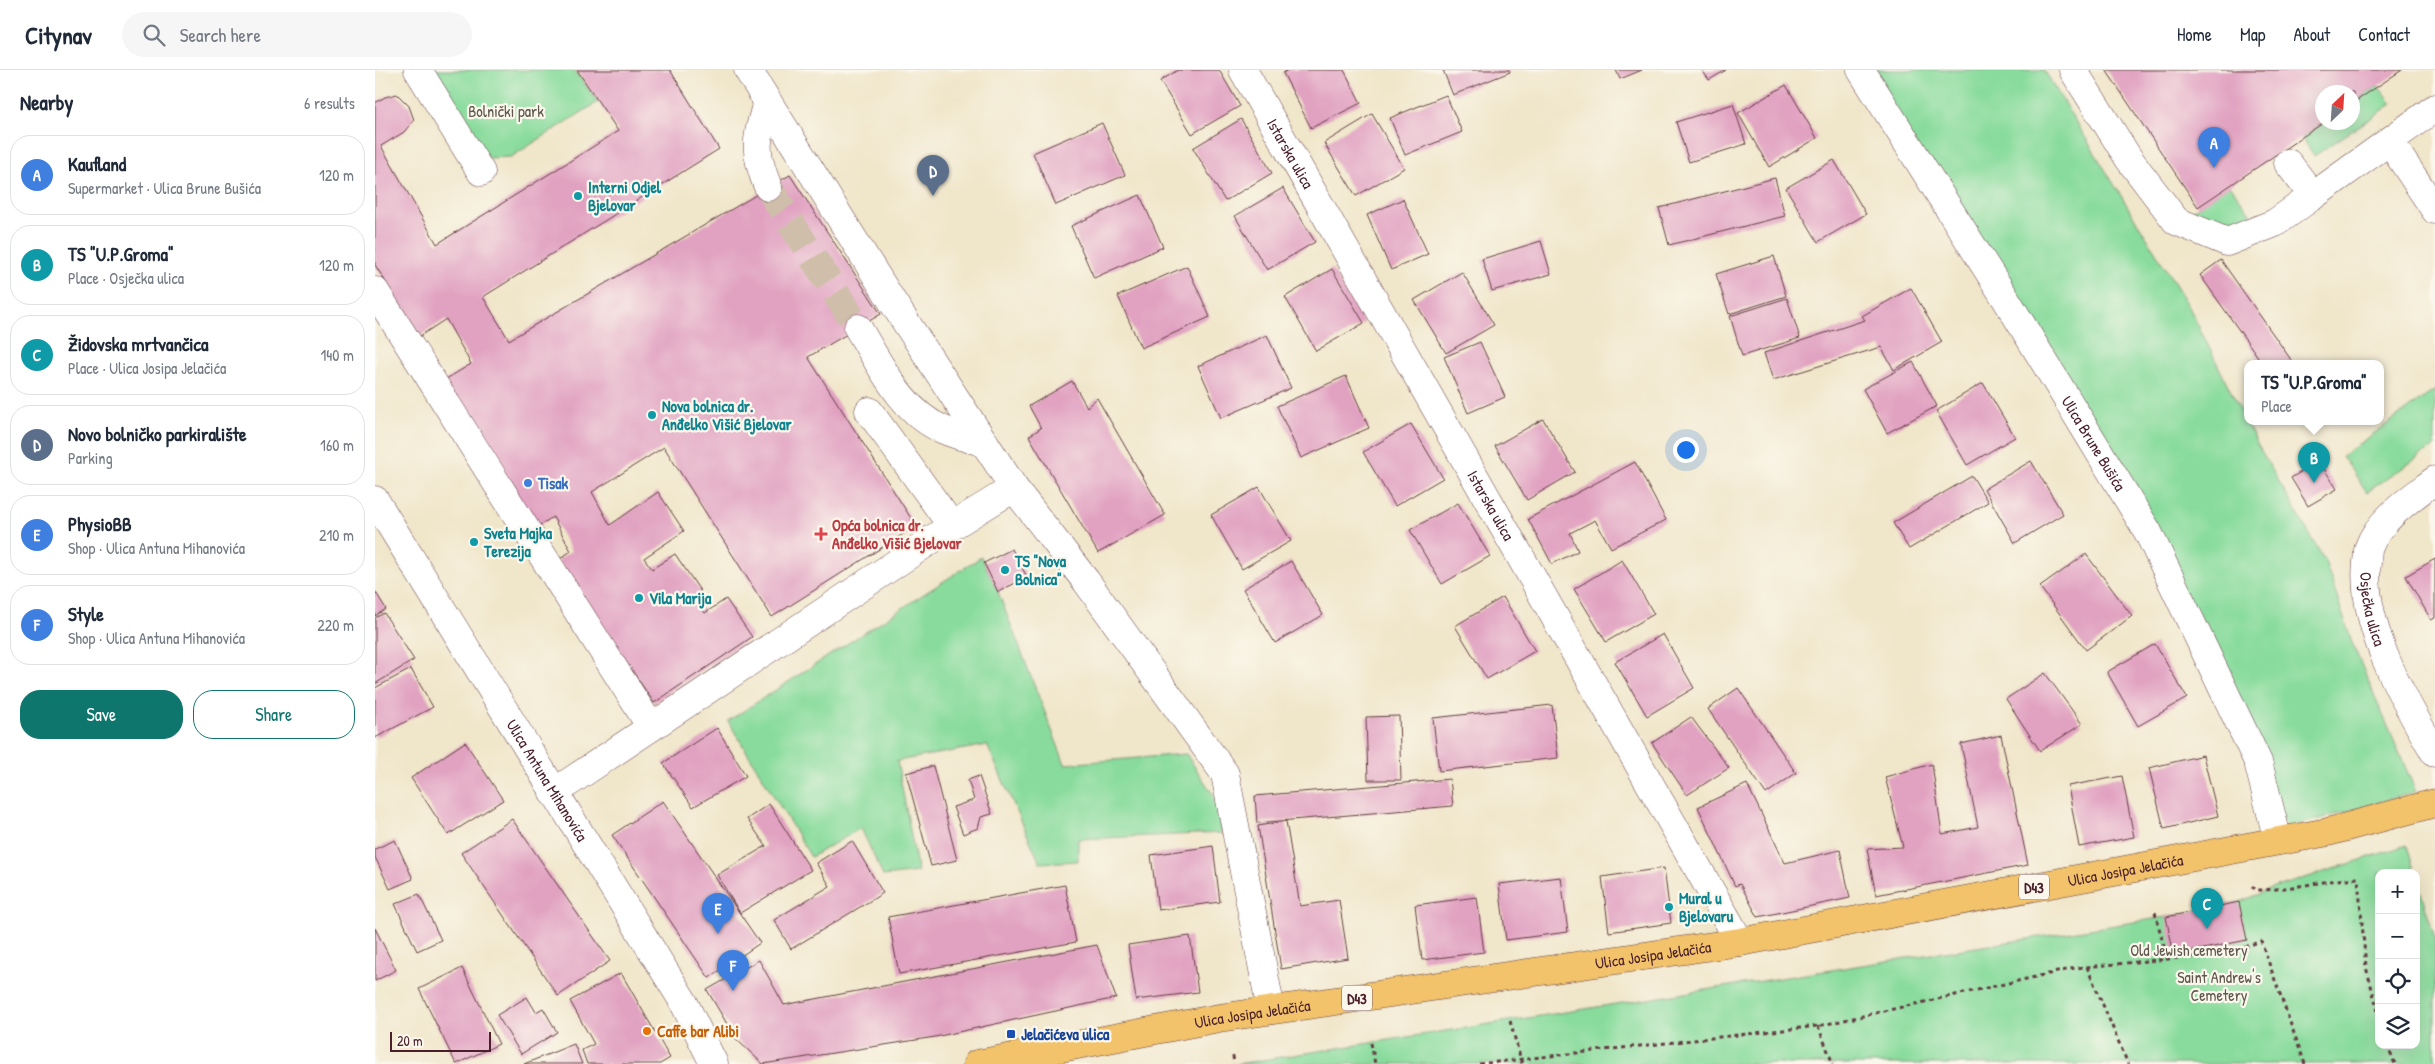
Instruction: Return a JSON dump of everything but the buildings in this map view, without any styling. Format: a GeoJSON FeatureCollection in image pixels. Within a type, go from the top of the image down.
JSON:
{"type":"FeatureCollection","features":[{"type":"Feature","properties":{"kind":"main road","name":"Ulica Josipa Jelačića"},"geometry":{"type":"LineString","coordinates":[[977,1064],[1209,1019],[1740,942],[2328,832],[2435,803]]}},
{"type":"Feature","properties":{"kind":"street"},"geometry":{"type":"LineString","coordinates":[[418,70],[481,172]]}},
{"type":"Feature","properties":{"kind":"street"},"geometry":{"type":"LineString","coordinates":[[748,70],[892,301],[1014,488],[1087,581],[1225,774],[1271,1010]]}},
{"type":"Feature","properties":{"kind":"street","name":"Istarska ulica"},"geometry":{"type":"LineString","coordinates":[[1243,70],[1740,942]]}},
{"type":"Feature","properties":{"kind":"street","name":"Ulica Brune Bušića"},"geometry":{"type":"LineString","coordinates":[[1861,70],[2007,298],[2148,532],[2258,762],[2278,841]]}},
{"type":"Feature","properties":{"kind":"street"},"geometry":{"type":"LineString","coordinates":[[2073,70],[2129,159],[2176,221],[2227,242],[2275,223],[2435,108]]}},
{"type":"Feature","properties":{"kind":"street"},"geometry":{"type":"LineString","coordinates":[[767,101],[756,144],[759,164],[768,187]]}},
{"type":"Feature","properties":{"kind":"street"},"geometry":{"type":"LineString","coordinates":[[2390,142],[2435,210]]}},
{"type":"Feature","properties":{"kind":"street"},"geometry":{"type":"LineString","coordinates":[[2288,163],[2313,196]]}},
{"type":"Feature","properties":{"kind":"street"},"geometry":{"type":"LineString","coordinates":[[375,291],[651,727]]}},
{"type":"Feature","properties":{"kind":"street"},"geometry":{"type":"LineString","coordinates":[[858,328],[894,388],[917,412],[943,430],[985,443]]}},
{"type":"Feature","properties":{"kind":"street"},"geometry":{"type":"LineString","coordinates":[[869,411],[952,526]]}},
{"type":"Feature","properties":{"kind":"street","name":"Osječka ulica"},"geometry":{"type":"LineString","coordinates":[[2435,480],[2389,516],[2369,547],[2365,581],[2371,614],[2391,668],[2405,702],[2435,753]]}},
{"type":"Feature","properties":{"kind":"street"},"geometry":{"type":"LineString","coordinates":[[553,793],[952,526],[1014,488]]}},
{"type":"Feature","properties":{"kind":"street","name":"Ulica Antuna Mihanovića"},"geometry":{"type":"LineString","coordinates":[[375,500],[553,793],[683,1002],[713,1064]]}},
{"type":"Feature","properties":{"kind":"path"},"geometry":{"type":"LineString","coordinates":[[2252,886],[2256,890],[2268,890],[2330,880],[2358,878],[2366,967],[2376,1004]]}},
{"type":"Feature","properties":{"kind":"path"},"geometry":{"type":"LineString","coordinates":[[2155,912],[2167,960]]}},
{"type":"Feature","properties":{"kind":"path"},"geometry":{"type":"LineString","coordinates":[[1479,1064],[1818,1026],[2087,967],[2229,953],[2261,941],[2305,1064]]}},
{"type":"Feature","properties":{"kind":"path"},"geometry":{"type":"LineString","coordinates":[[2087,967],[2129,1064]]}},
{"type":"Feature","properties":{"kind":"path"},"geometry":{"type":"LineString","coordinates":[[1510,1021],[1522,1064]]}},
{"type":"Feature","properties":{"kind":"path"},"geometry":{"type":"LineString","coordinates":[[1818,1026],[1833,1064]]}},
{"type":"Feature","properties":{"kind":"path"},"geometry":{"type":"LineString","coordinates":[[1371,1043],[1375,1064]]}},
{"type":"Feature","properties":{"kind":"path"},"geometry":{"type":"LineString","coordinates":[[2389,1049],[2395,1064]]}},
{"type":"Feature","properties":{"kind":"path"},"geometry":{"type":"LineString","coordinates":[[1233,1056],[1234,1064]]}},
{"type":"Feature","properties":{"kind":"green space","name":"Bolnički park"},"geometry":{"type":"Polygon","coordinates":[[[434,70],[574,70],[598,102],[511,157],[487,158],[434,70]]]}},
{"type":"Feature","properties":{"kind":"green space"},"geometry":{"type":"Polygon","coordinates":[[[1861,70],[2044,70],[2188,305],[2244,418],[2244,425],[2248,425],[2325,561],[2352,643],[2416,792],[2287,828],[2148,531],[1861,70]]]}},
{"type":"Feature","properties":{"kind":"green space"},"geometry":{"type":"Polygon","coordinates":[[[2378,86],[2392,104],[2360,125],[2360,98],[2378,86]]]}},
{"type":"Feature","properties":{"kind":"green space"},"geometry":{"type":"Polygon","coordinates":[[[2315,129],[2353,130],[2314,156],[2302,137],[2315,129]]]}},
{"type":"Feature","properties":{"kind":"green space"},"geometry":{"type":"Polygon","coordinates":[[[2230,185],[2252,216],[2233,226],[2218,228],[2184,216],[2230,185]]]}},
{"type":"Feature","properties":{"kind":"green space"},"geometry":{"type":"Polygon","coordinates":[[[2435,390],[2435,446],[2367,492],[2342,456],[2435,390]]]}},
{"type":"Feature","properties":{"kind":"green space"},"geometry":{"type":"Polygon","coordinates":[[[981,557],[998,592],[1065,764],[1186,754],[1216,799],[1223,833],[1078,839],[1078,861],[1040,863],[987,745],[897,761],[918,872],[883,876],[861,828],[811,857],[728,721],[981,557]]]}},
{"type":"Feature","properties":{"kind":"green space","name":"Saint Andrew's Cemetery"},"geometry":{"type":"Polygon","coordinates":[[[2407,845],[2414,869],[2375,869],[2375,1049],[2420,1049],[2420,889],[2435,938],[2435,1064],[1237,1064],[2166,917],[2239,902],[2268,890],[2407,845]]]}},
{"type":"Feature","properties":{"kind":"tunnel"},"geometry":{"type":"LineString","coordinates":[[768,187],[858,328]]}},
{"type":"Feature","properties":{"kind":"place","name":"Kaufland"},"geometry":{"type":"Point","coordinates":[2214,168]}},
{"type":"Feature","properties":{"kind":"place","name":"Interni Odjel Bjelovar"},"geometry":{"type":"Point","coordinates":[578,196]}},
{"type":"Feature","properties":{"kind":"place","name":"Novo bolničko parkiralište"},"geometry":{"type":"Point","coordinates":[933,196]}},
{"type":"Feature","properties":{"kind":"place","name":"Nova bolnica dr. Anđelko Višić Bjelovar"},"geometry":{"type":"Point","coordinates":[652,415]}},
{"type":"Feature","properties":{"kind":"place","name":"Tisak"},"geometry":{"type":"Point","coordinates":[528,483]}},
{"type":"Feature","properties":{"kind":"place","name":"TS \"U.P.Groma\""},"geometry":{"type":"Point","coordinates":[2314,483]}},
{"type":"Feature","properties":{"kind":"place","name":"Opća bolnica dr. Anđelko Višić Bjelovar"},"geometry":{"type":"Point","coordinates":[821,534]}},
{"type":"Feature","properties":{"kind":"place","name":"Sveta Majka Terezija"},"geometry":{"type":"Point","coordinates":[474,542]}},
{"type":"Feature","properties":{"kind":"place","name":"TS \"Nova Bolnica\""},"geometry":{"type":"Point","coordinates":[1005,570]}},
{"type":"Feature","properties":{"kind":"place","name":"Vila Marija"},"geometry":{"type":"Point","coordinates":[639,598]}},
{"type":"Feature","properties":{"kind":"place","name":"Mural u Bjelovaru"},"geometry":{"type":"Point","coordinates":[1669,907]}},
{"type":"Feature","properties":{"kind":"place","name":"Židovska mrtvančica"},"geometry":{"type":"Point","coordinates":[2207,929]}},
{"type":"Feature","properties":{"kind":"place","name":"PhysioBB"},"geometry":{"type":"Point","coordinates":[718,934]}},
{"type":"Feature","properties":{"kind":"place","name":"Style"},"geometry":{"type":"Point","coordinates":[733,991]}},
{"type":"Feature","properties":{"kind":"place","name":"Caffe bar Alibi"},"geometry":{"type":"Point","coordinates":[647,1031]}},
{"type":"Feature","properties":{"kind":"place","name":"Jelačićeva ulica"},"geometry":{"type":"Point","coordinates":[1011,1034]}},
{"type":"Feature","properties":{"kind":"park label","name":"Old Jewish cemetery"},"geometry":{"type":"Point","coordinates":[2189,950]}}]}
